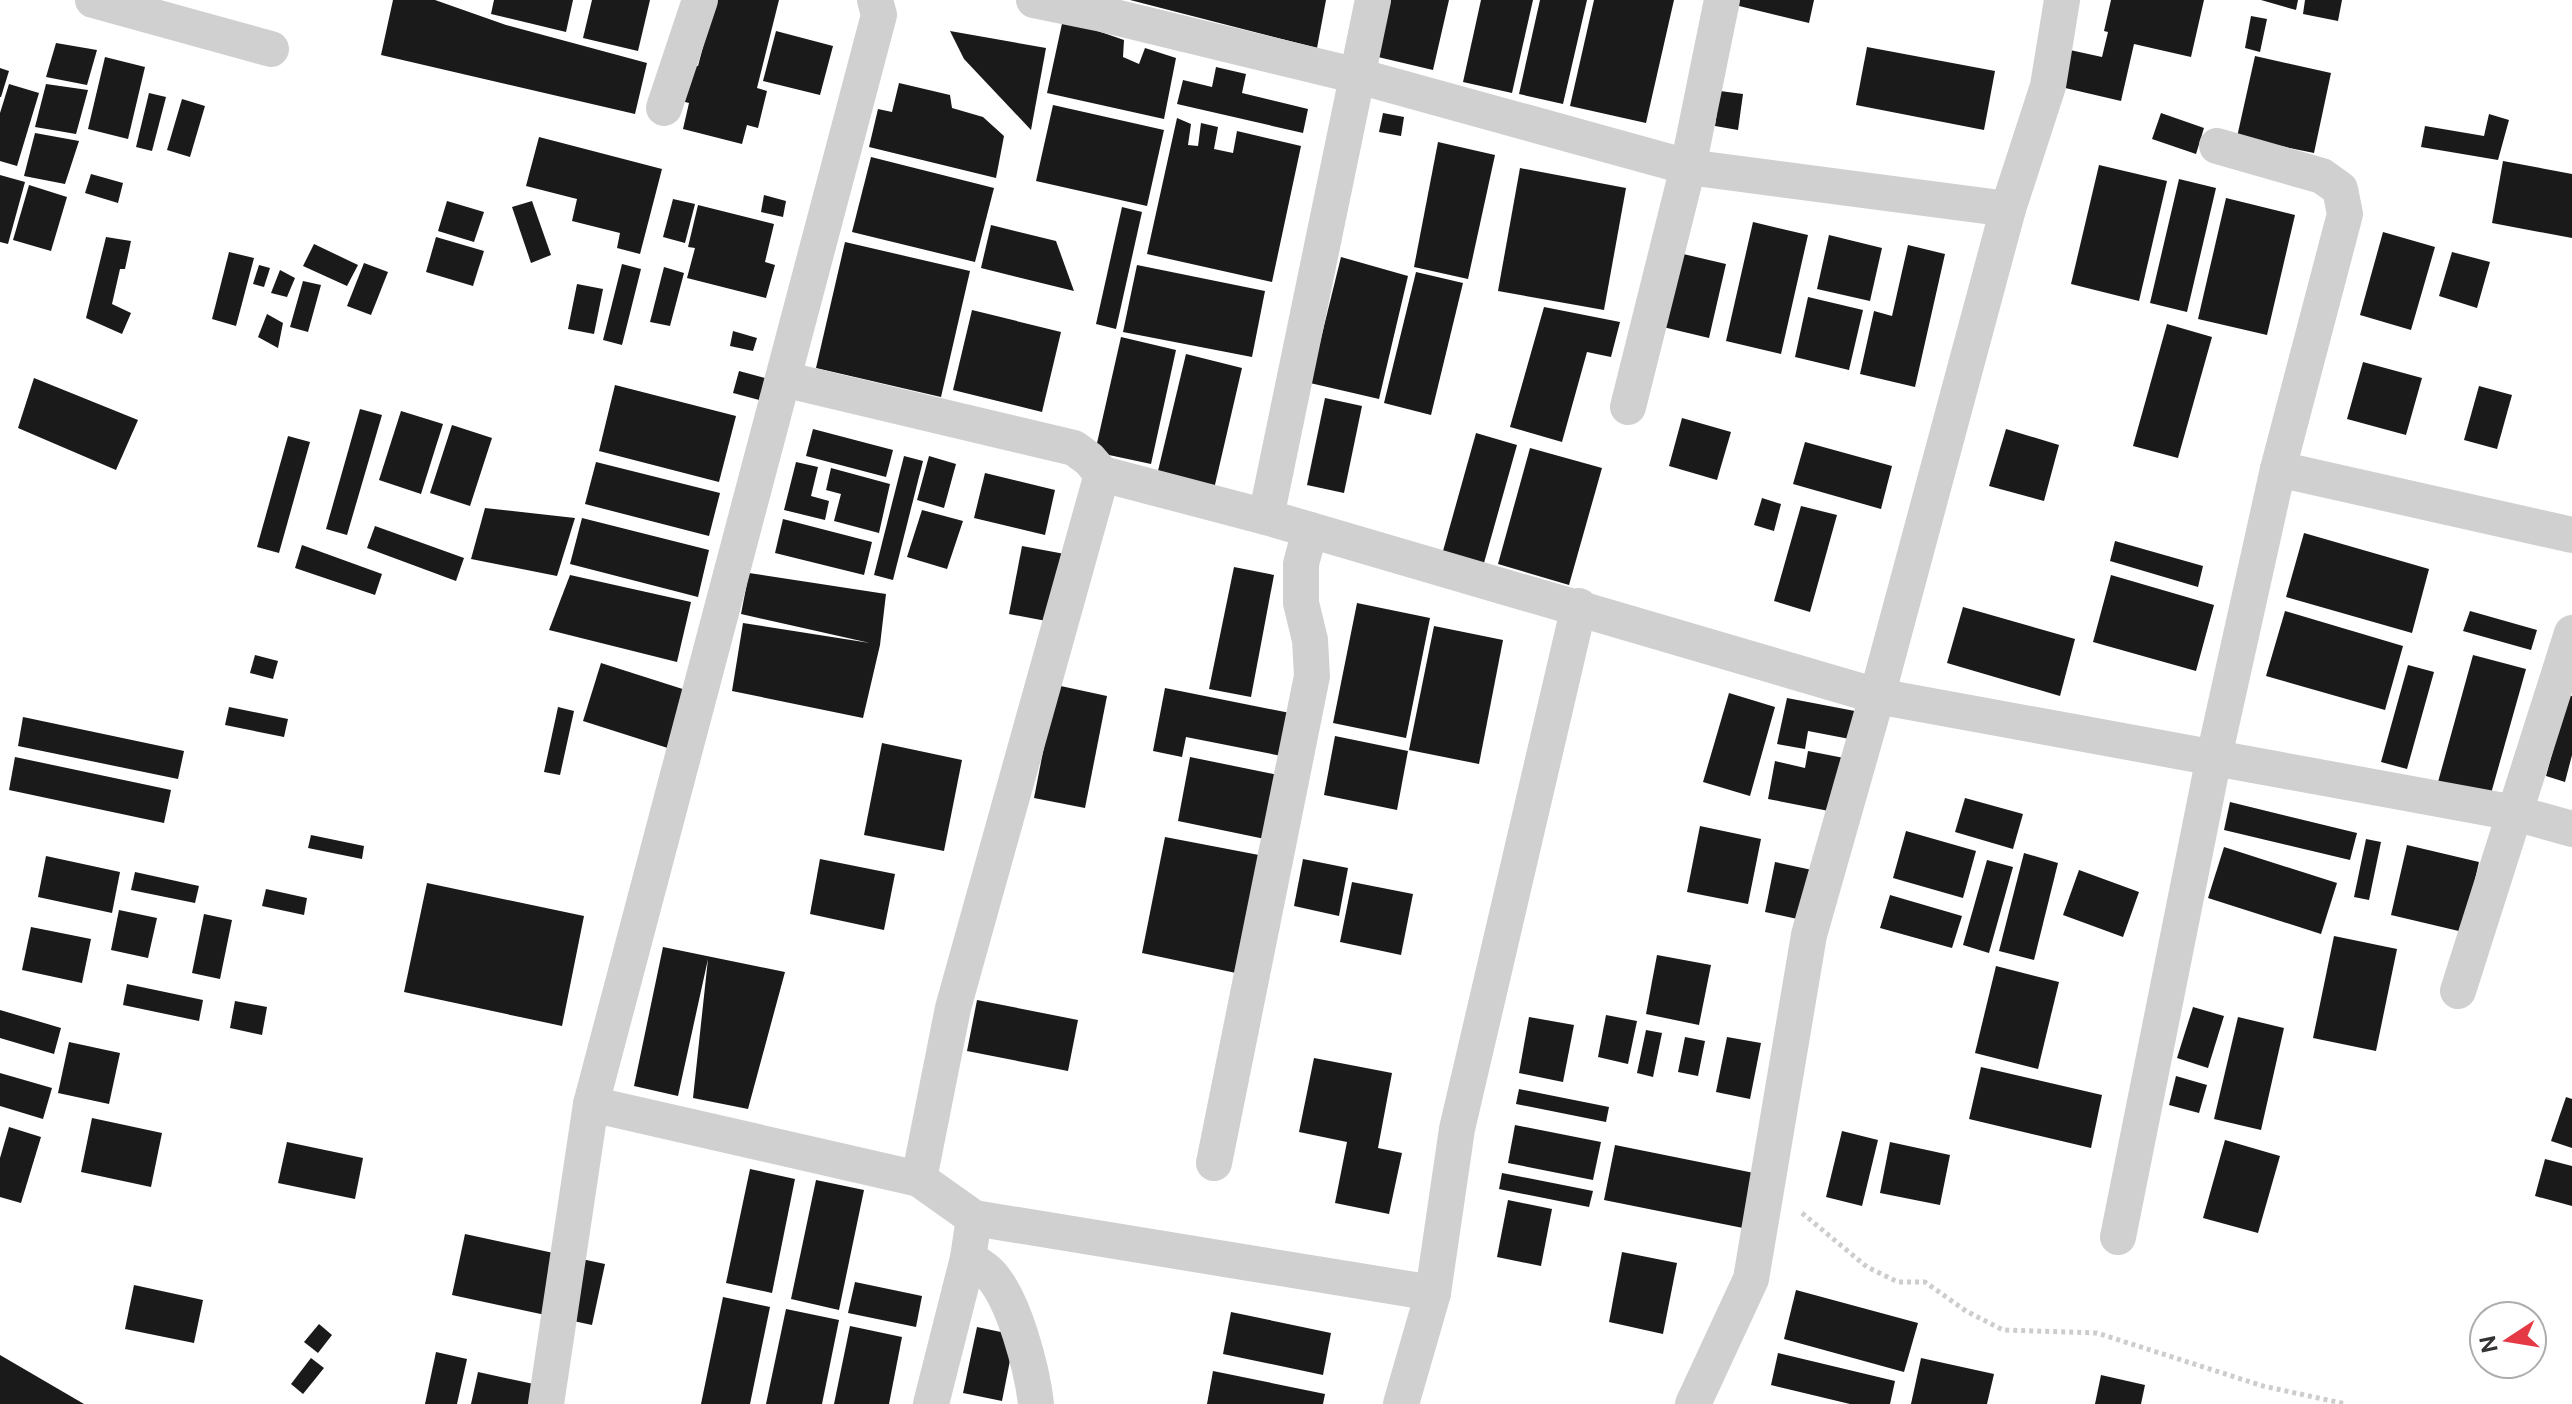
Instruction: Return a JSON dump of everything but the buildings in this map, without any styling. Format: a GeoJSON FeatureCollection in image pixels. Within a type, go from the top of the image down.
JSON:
{"type":"FeatureCollection","features":[{"type":"Feature","properties":{"kind":"street"},"geometry":{"type":"LineString","coordinates":[[93,0],[271,49]]}},
{"type":"Feature","properties":{"kind":"street"},"geometry":{"type":"LineString","coordinates":[[664,108],[700,0]]}},
{"type":"Feature","properties":{"kind":"street"},"geometry":{"type":"LineString","coordinates":[[546,1404],[591,1104],[879,15],[875,0]]}},
{"type":"Feature","properties":{"kind":"street"},"geometry":{"type":"LineString","coordinates":[[1034,0],[1358,76],[1688,167],[2008,209]]}},
{"type":"Feature","properties":{"kind":"street"},"geometry":{"type":"LineString","coordinates":[[1266,517],[1373,0]]}},
{"type":"Feature","properties":{"kind":"street"},"geometry":{"type":"LineString","coordinates":[[1628,407],[1688,167],[1722,0]]}},
{"type":"Feature","properties":{"kind":"street"},"geometry":{"type":"LineString","coordinates":[[1693,1404],[1751,1279],[1809,935],[1877,696],[2008,209],[2048,86],[2062,0]]}},
{"type":"Feature","properties":{"kind":"street"},"geometry":{"type":"LineString","coordinates":[[2118,1237],[2214,757],[2278,469],[2345,214],[2340,189],[2322,176],[2217,146]]}},
{"type":"Feature","properties":{"kind":"street"},"geometry":{"type":"LineString","coordinates":[[783,379],[1074,448],[1102,474],[1579,606],[1877,696],[2515,813],[2572,829]]}},
{"type":"Feature","properties":{"kind":"street"},"geometry":{"type":"LineString","coordinates":[[2278,469],[2572,535]]}},
{"type":"Feature","properties":{"kind":"street"},"geometry":{"type":"LineString","coordinates":[[919,1179],[953,1008],[1102,474]]}},
{"type":"Feature","properties":{"kind":"street"},"geometry":{"type":"LineString","coordinates":[[1214,1163],[1312,676],[1310,640],[1301,603],[1301,564],[1310,530]]}},
{"type":"Feature","properties":{"kind":"street"},"geometry":{"type":"LineString","coordinates":[[1401,1404],[1433,1293],[1457,1129],[1579,606]]}},
{"type":"Feature","properties":{"kind":"street"},"geometry":{"type":"LineString","coordinates":[[2458,991],[2572,633]]}},
{"type":"Feature","properties":{"kind":"street"},"geometry":{"type":"LineString","coordinates":[[591,1104],[919,1179],[974,1218],[1433,1293]]}},
{"type":"Feature","properties":{"kind":"street"},"geometry":{"type":"LineString","coordinates":[[931,1404],[968,1258],[974,1218]]}},
{"type":"Feature","properties":{"kind":"street"},"geometry":{"type":"LineString","coordinates":[[968,1258],[990,1274],[1005,1301],[1025,1349],[1036,1404]]}},
{"type":"Feature","properties":{"kind":"path"},"geometry":{"type":"LineString","coordinates":[[1767,1185],[1867,1267],[1898,1282],[1925,1282],[1966,1311],[2003,1330],[2097,1333],[2263,1386],[2346,1404]]}}]}
